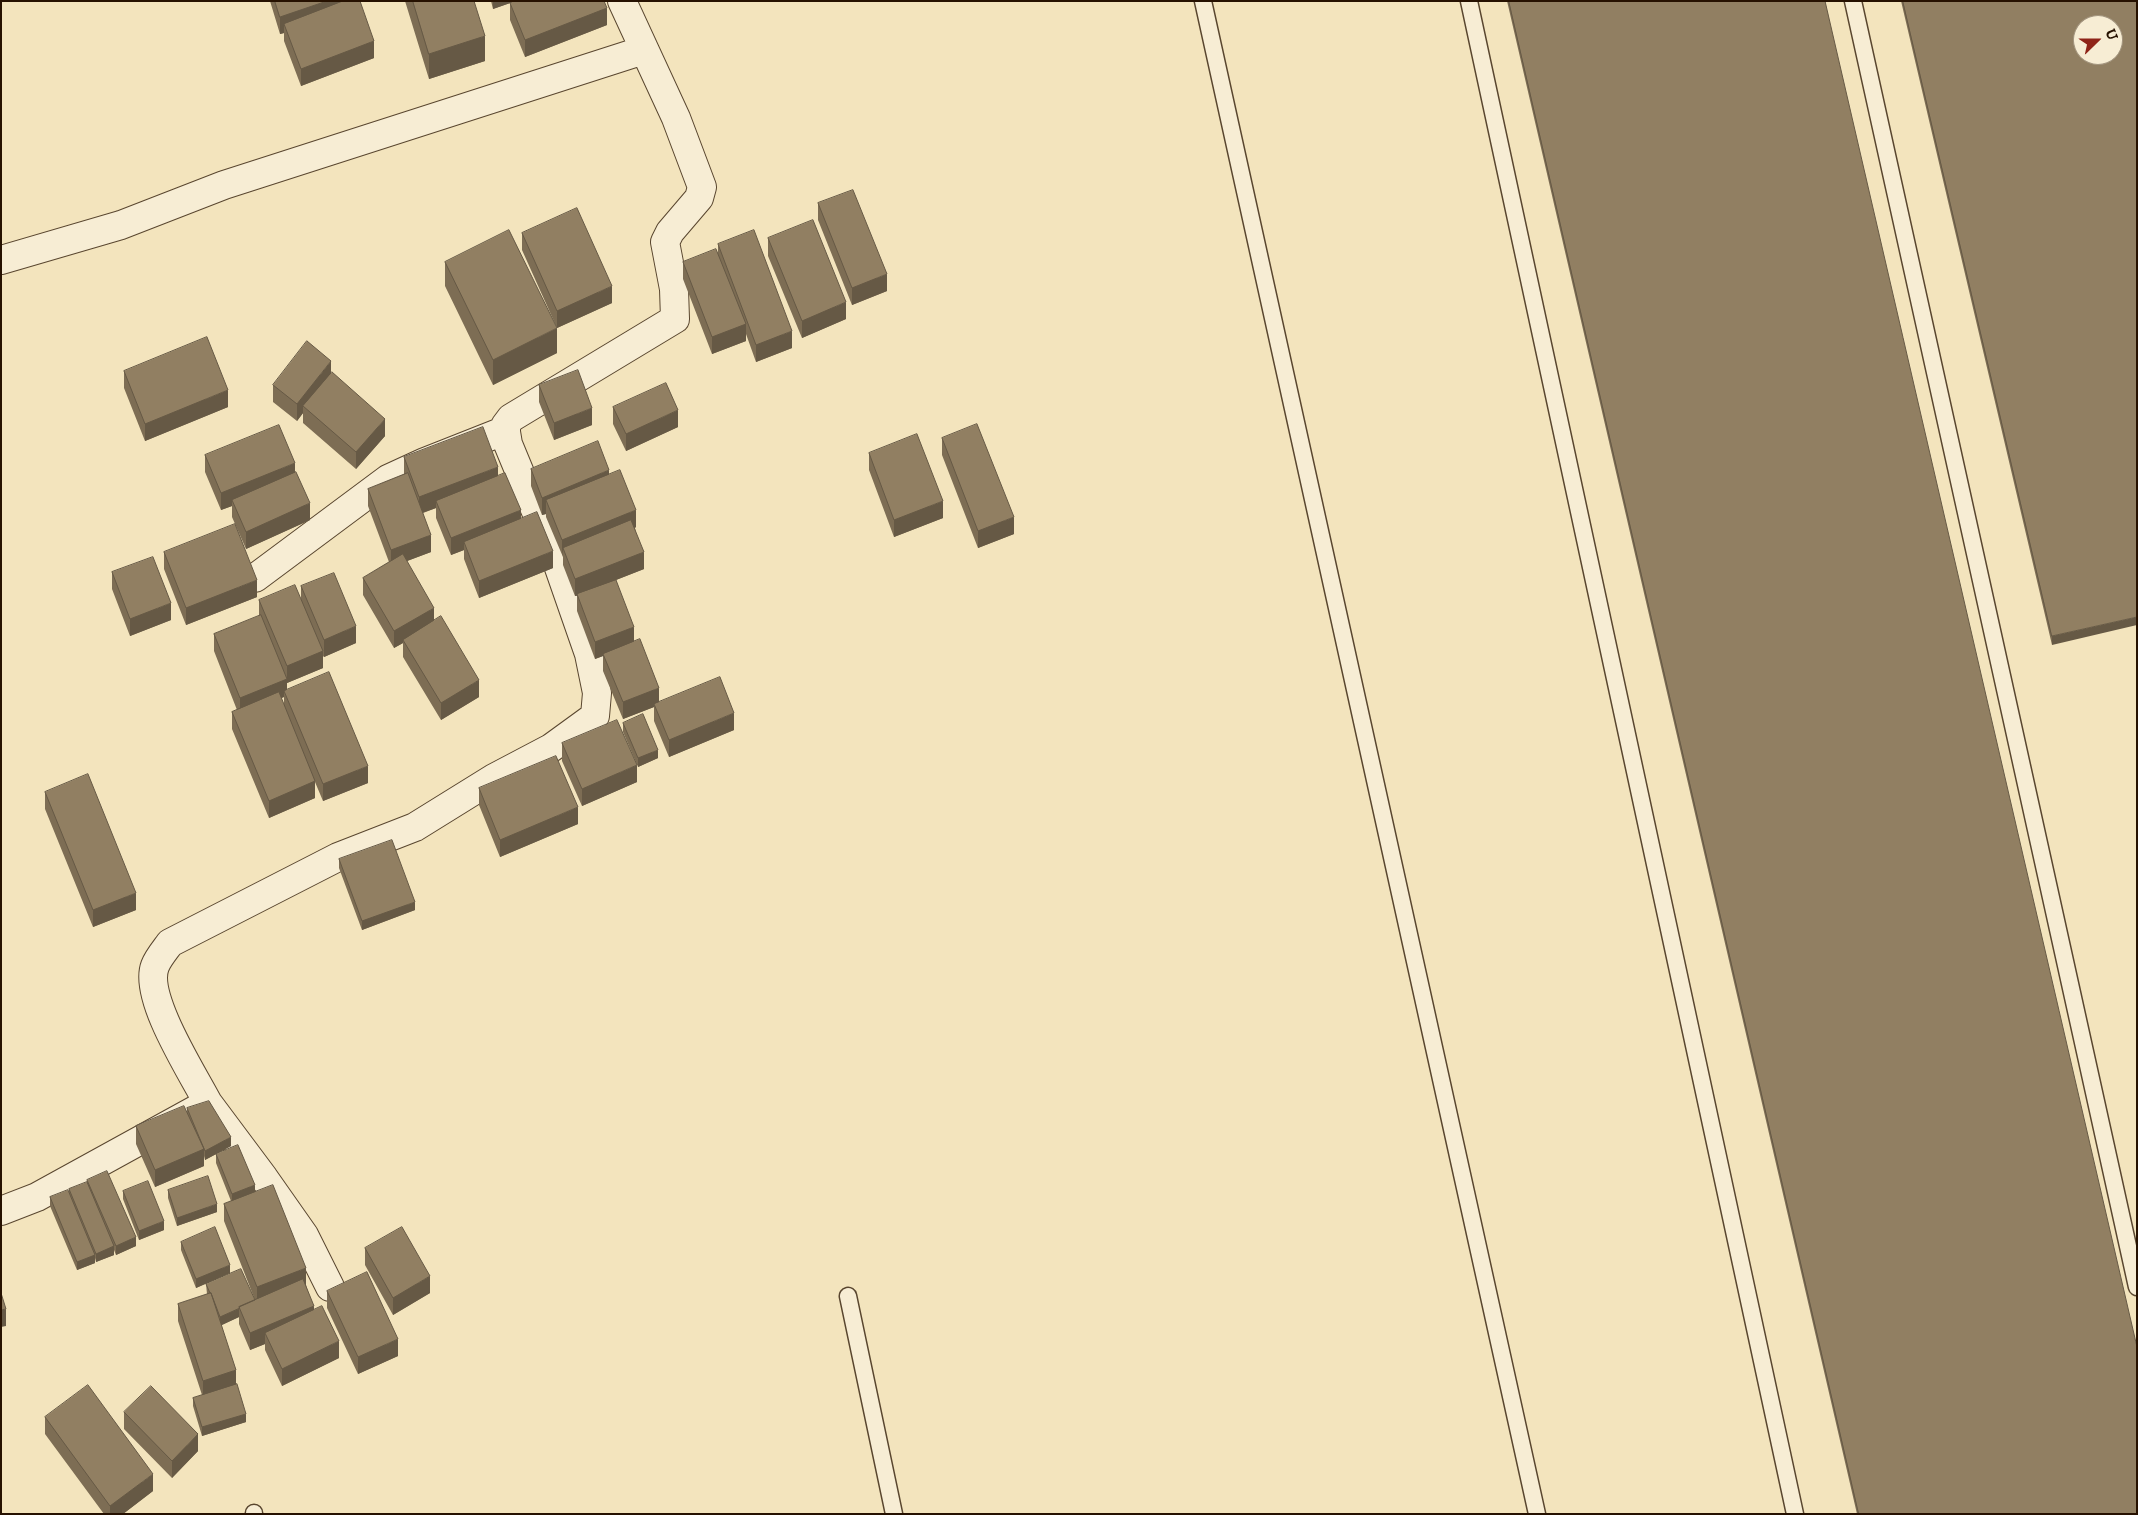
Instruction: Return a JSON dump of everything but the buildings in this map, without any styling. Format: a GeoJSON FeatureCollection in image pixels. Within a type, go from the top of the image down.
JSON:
{"type":"FeatureCollection","features":[{"type":"Feature","properties":{"kind":"street"},"geometry":{"type":"LineString","coordinates":[[330,1287],[304,1235],[208,1103],[163,1020],[154,994],[154,967],[170,943],[338,857],[416,828],[494,778],[551,748],[595,716],[597,693],[589,654],[558,565],[508,444],[505,426],[511,418],[675,319],[674,289],[665,242],[670,232],[699,198],[702,187],[676,118],[622,1]]}},
{"type":"Feature","properties":{"kind":"street"},"geometry":{"type":"LineString","coordinates":[[1,260],[121,225],[224,185],[644,50]]}},
{"type":"Feature","properties":{"kind":"street"},"geometry":{"type":"LineString","coordinates":[[255,578],[388,479],[425,462],[506,430]]}},
{"type":"Feature","properties":{"kind":"street"},"geometry":{"type":"LineString","coordinates":[[1,1211],[37,1197],[208,1103]]}},
{"type":"Feature","properties":{"kind":"lane"},"geometry":{"type":"LineString","coordinates":[[1203,1],[1537,1514]]}},
{"type":"Feature","properties":{"kind":"lane"},"geometry":{"type":"LineString","coordinates":[[1469,1],[1795,1514]]}},
{"type":"Feature","properties":{"kind":"lane"},"geometry":{"type":"LineString","coordinates":[[1853,1],[2137,1287]]}},
{"type":"Feature","properties":{"kind":"lane"},"geometry":{"type":"LineString","coordinates":[[848,1296],[894,1514]]}}]}
